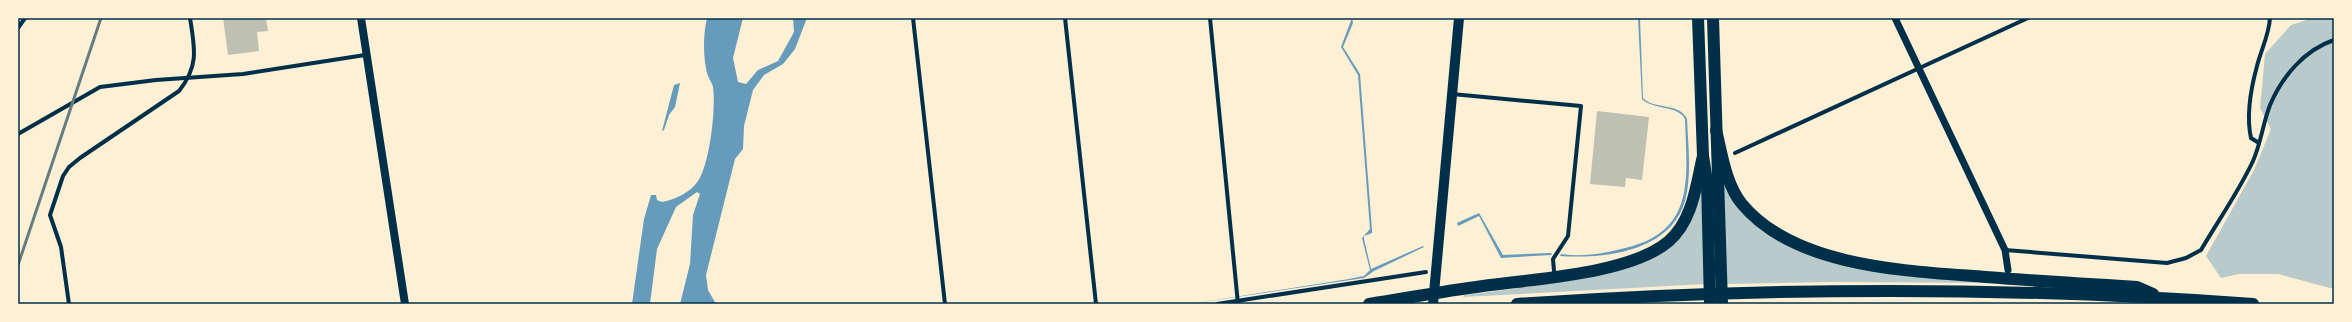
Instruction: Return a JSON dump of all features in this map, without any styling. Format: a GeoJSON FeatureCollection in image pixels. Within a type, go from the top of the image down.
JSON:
{"type":"FeatureCollection","features":[{"type":"Feature","properties":{"kind":"highway"},"geometry":{"type":"LineString","coordinates":[[1698,18],[1703,156],[1707,181],[1710,304]]}},
{"type":"Feature","properties":{"kind":"highway"},"geometry":{"type":"LineString","coordinates":[[1713,18],[1722,304]]}},
{"type":"Feature","properties":{"kind":"highway"},"geometry":{"type":"LineString","coordinates":[[1716,130],[1724,161],[1741,203],[1773,231],[1802,246],[1839,258],[1881,266],[1977,276],[2137,287],[2161,298]]}},
{"type":"Feature","properties":{"kind":"highway"},"geometry":{"type":"LineString","coordinates":[[1369,304],[1450,290],[1589,271],[1626,264],[1646,256],[1669,241],[1690,212],[1703,156]]}},
{"type":"Feature","properties":{"kind":"highway"},"geometry":{"type":"LineString","coordinates":[[1517,304],[1694,294],[1830,290],[1999,291],[2161,298],[2253,304]]}},
{"type":"Feature","properties":{"kind":"main road"},"geometry":{"type":"LineString","coordinates":[[360,18],[405,304]]}},
{"type":"Feature","properties":{"kind":"main road"},"geometry":{"type":"LineString","coordinates":[[1433,304],[1459,18]]}},
{"type":"Feature","properties":{"kind":"street"},"geometry":{"type":"LineString","coordinates":[[18,28],[25,18]]}},
{"type":"Feature","properties":{"kind":"street"},"geometry":{"type":"LineString","coordinates":[[69,304],[62,247],[50,215],[63,176],[69,167],[80,158],[173,96],[190,77],[194,46],[190,18]]}},
{"type":"Feature","properties":{"kind":"street"},"geometry":{"type":"LineString","coordinates":[[913,18],[945,304]]}},
{"type":"Feature","properties":{"kind":"street"},"geometry":{"type":"LineString","coordinates":[[1065,18],[1096,304]]}},
{"type":"Feature","properties":{"kind":"street"},"geometry":{"type":"LineString","coordinates":[[1210,18],[1238,302]]}},
{"type":"Feature","properties":{"kind":"street"},"geometry":{"type":"LineString","coordinates":[[1895,18],[2005,250],[2008,270]]}},
{"type":"Feature","properties":{"kind":"street"},"geometry":{"type":"LineString","coordinates":[[1735,153],[2028,18]]}},
{"type":"Feature","properties":{"kind":"street"},"geometry":{"type":"LineString","coordinates":[[2260,143],[2251,138],[2251,100],[2256,67],[2270,18]]}},
{"type":"Feature","properties":{"kind":"street"},"geometry":{"type":"LineString","coordinates":[[2005,250],[2167,263],[2186,258],[2201,250],[2253,161],[2260,143],[2270,106],[2293,66],[2310,53],[2334,40]]}},
{"type":"Feature","properties":{"kind":"street"},"geometry":{"type":"LineString","coordinates":[[18,134],[100,87],[190,77],[243,74],[366,55]]}},
{"type":"Feature","properties":{"kind":"street"},"geometry":{"type":"LineString","coordinates":[[1451,94],[1581,106],[1568,236],[1553,259],[1554,271]]}},
{"type":"Feature","properties":{"kind":"street"},"geometry":{"type":"LineString","coordinates":[[1217,304],[1238,302],[1426,272]]}},
{"type":"Feature","properties":{"kind":"shaded area"},"geometry":{"type":"Polygon","coordinates":[[[2313,18],[2334,18],[2334,289],[2278,274],[2239,274],[2221,278],[2206,256],[2254,170],[2271,129],[2260,108],[2265,54],[2291,25],[2313,18]]]}},
{"type":"Feature","properties":{"kind":"shaded area"},"geometry":{"type":"Polygon","coordinates":[[[1723,174],[1750,215],[1776,239],[1788,245],[1996,283],[1834,282],[1725,284],[1723,174]]]}},
{"type":"Feature","properties":{"kind":"shaded area"},"geometry":{"type":"Polygon","coordinates":[[[1702,182],[1706,284],[1463,297],[1464,295],[1576,279],[1608,272],[1637,264],[1659,254],[1674,243],[1678,238],[1702,182]]]}},
{"type":"Feature","properties":{"kind":"water"},"geometry":{"type":"Polygon","coordinates":[[[707,18],[743,18],[733,58],[738,82],[746,84],[758,70],[778,61],[794,32],[793,18],[807,18],[795,49],[783,64],[764,75],[753,90],[744,126],[743,149],[735,159],[706,275],[708,290],[716,304],[680,304],[690,264],[693,215],[700,194],[697,192],[676,207],[657,249],[650,304],[632,304],[644,219],[651,195],[656,195],[657,200],[662,202],[687,192],[698,181],[706,162],[714,108],[713,87],[708,75],[704,53],[704,38],[707,18]]]}},
{"type":"Feature","properties":{"kind":"water"},"geometry":{"type":"Polygon","coordinates":[[[1352,18],[1353,23],[1343,47],[1360,74],[1372,230],[1372,233],[1364,236],[1364,239],[1371,269],[1423,246],[1424,247],[1374,271],[1364,278],[1190,304],[1349,279],[1364,276],[1370,270],[1362,238],[1370,229],[1358,75],[1341,47],[1352,18]]]}},
{"type":"Feature","properties":{"kind":"water"},"geometry":{"type":"Polygon","coordinates":[[[1638,18],[1640,18],[1643,98],[1653,104],[1678,110],[1687,119],[1689,170],[1685,201],[1677,218],[1665,232],[1650,242],[1633,249],[1596,256],[1560,256],[1561,254],[1583,255],[1606,252],[1645,241],[1663,231],[1675,217],[1682,201],[1686,163],[1685,119],[1682,115],[1671,109],[1652,105],[1642,99],[1638,18]]]}},
{"type":"Feature","properties":{"kind":"water"},"geometry":{"type":"Polygon","coordinates":[[[680,83],[675,107],[669,115],[664,130],[662,131],[674,85],[680,83]]]}},
{"type":"Feature","properties":{"kind":"water"},"geometry":{"type":"Polygon","coordinates":[[[1479,213],[1503,255],[1552,253],[1551,255],[1501,258],[1479,216],[1458,226],[1457,223],[1479,213]]]}},
{"type":"Feature","properties":{"kind":"building"},"geometry":{"type":"Polygon","coordinates":[[[223,18],[266,18],[268,31],[257,32],[259,51],[228,55],[223,18]]]}},
{"type":"Feature","properties":{"kind":"building"},"geometry":{"type":"Polygon","coordinates":[[[1597,111],[1649,117],[1642,180],[1626,178],[1625,187],[1590,184],[1597,111]]]}},
{"type":"Feature","properties":{"kind":"railway"},"geometry":{"type":"LineString","coordinates":[[18,265],[101,18]]}}]}
